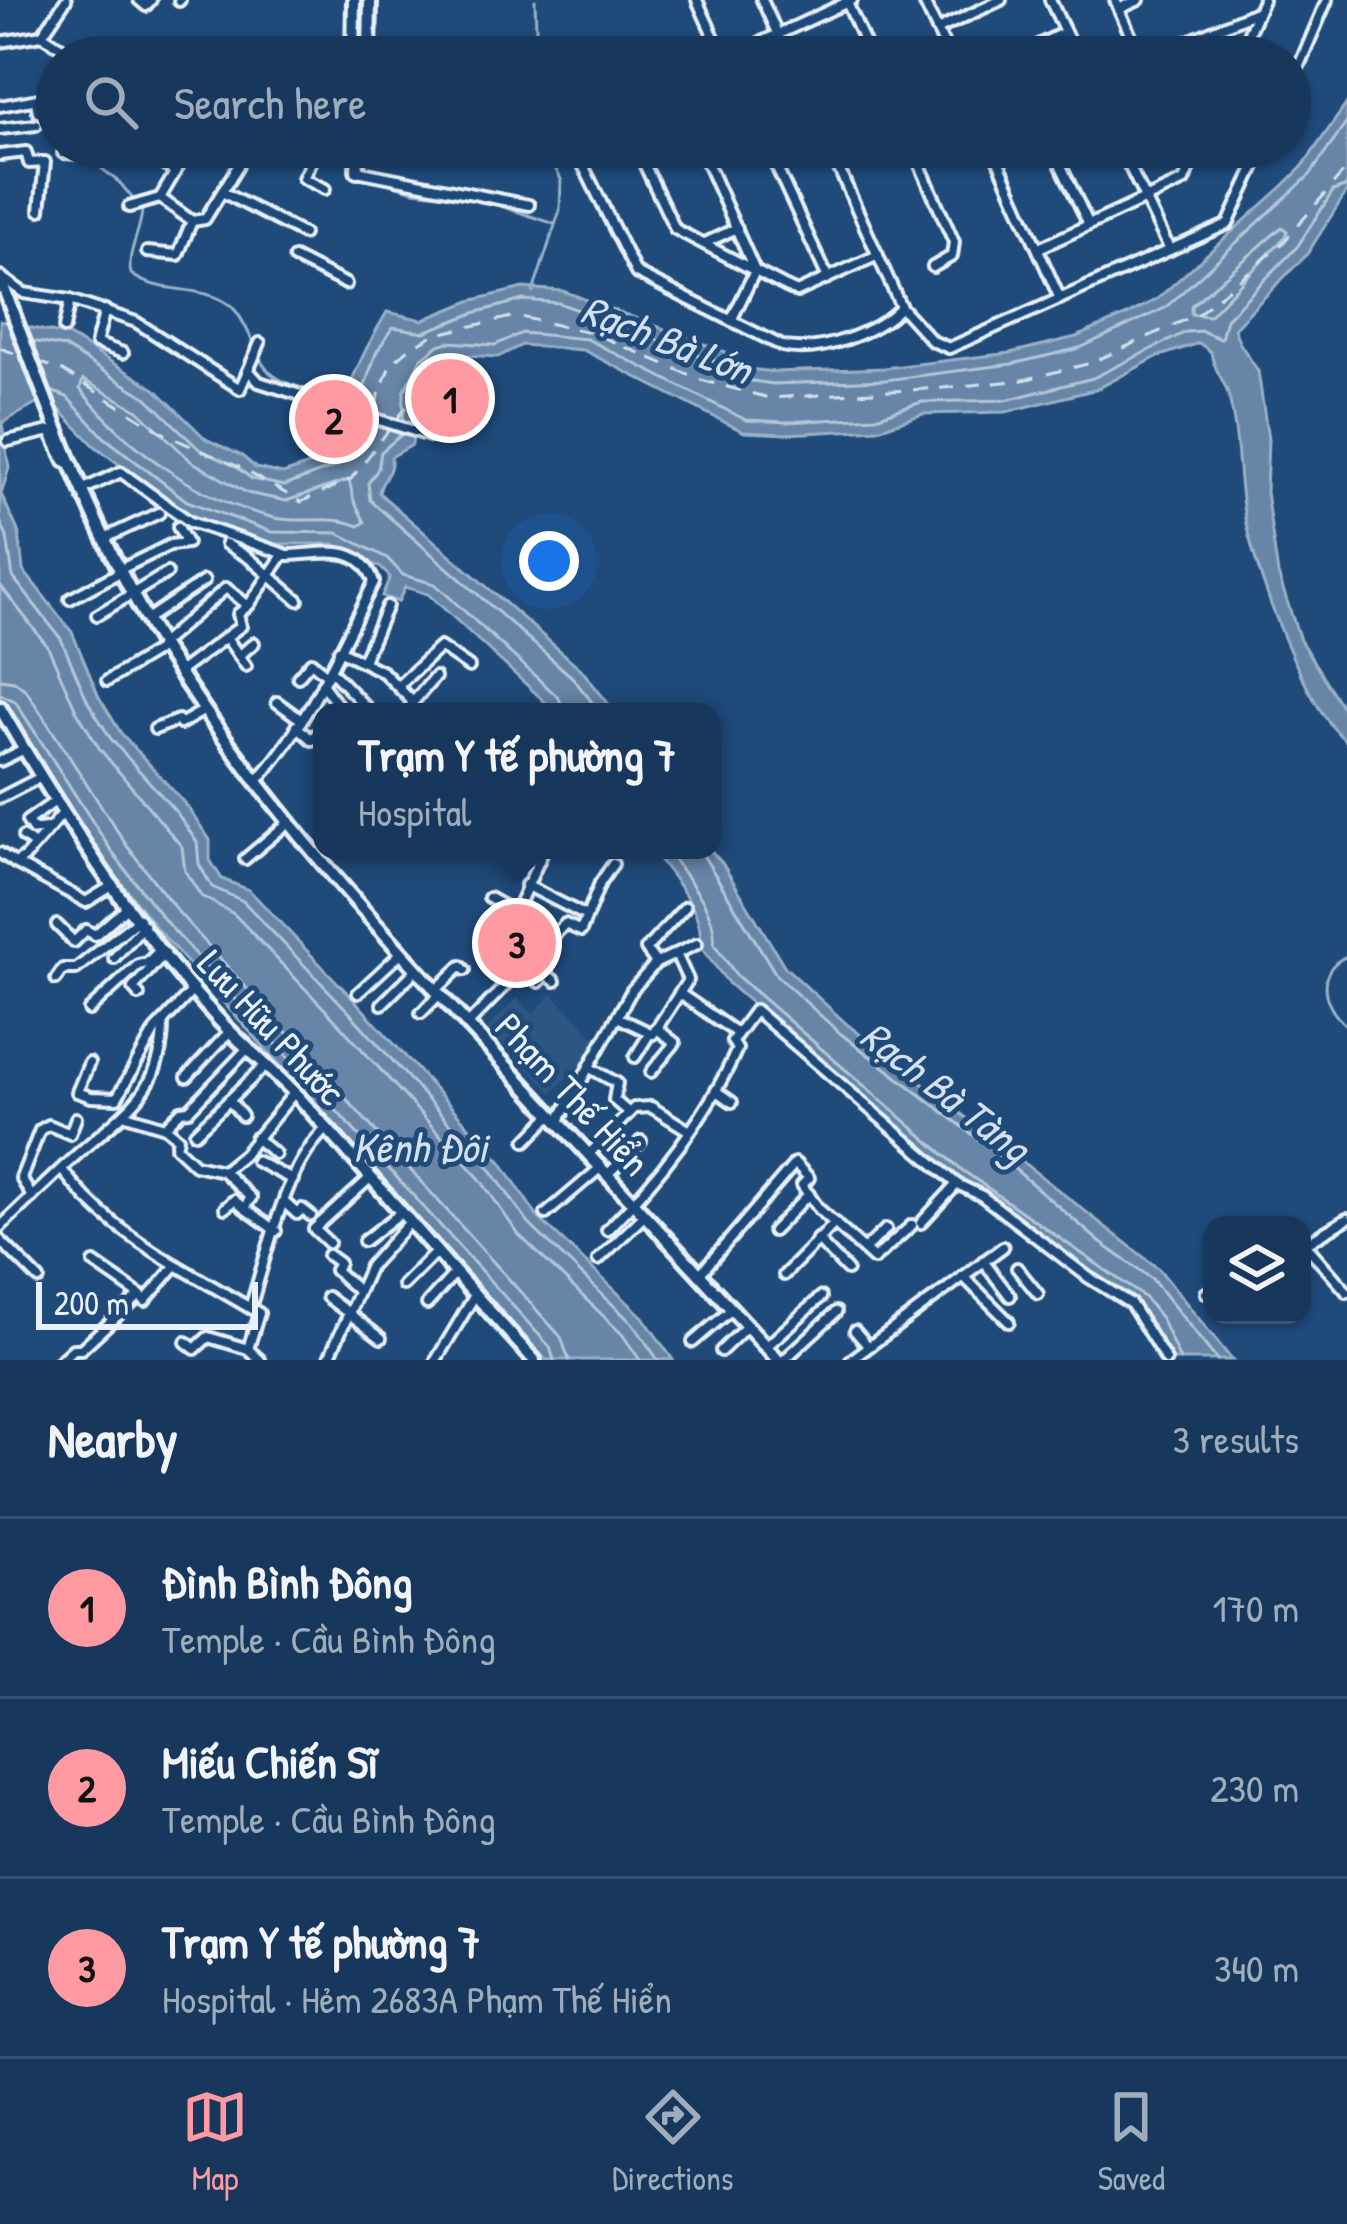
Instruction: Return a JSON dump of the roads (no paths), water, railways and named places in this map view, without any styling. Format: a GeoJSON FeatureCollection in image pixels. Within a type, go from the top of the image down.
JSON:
{"type":"FeatureCollection","features":[{"type":"Feature","properties":{"kind":"main road"},"geometry":{"type":"LineString","coordinates":[[353,36],[354,0]]}},
{"type":"Feature","properties":{"kind":"main road"},"geometry":{"type":"LineString","coordinates":[[369,36],[370,0]]}},
{"type":"Feature","properties":{"kind":"main road"},"geometry":{"type":"LineString","coordinates":[[357,168],[357,172]]}},
{"type":"Feature","properties":{"kind":"main road","name":"Phạm Thế Hiển"},"geometry":{"type":"LineString","coordinates":[[0,277],[83,488],[147,620],[256,782],[313,852]]}},
{"type":"Feature","properties":{"kind":"main road","name":"Lưu Hữu Phước"},"geometry":{"type":"LineString","coordinates":[[0,708],[4,725],[25,749],[113,885],[194,989],[534,1360]]}},
{"type":"Feature","properties":{"kind":"main road","name":"Phạm Thế Hiển"},"geometry":{"type":"LineString","coordinates":[[319,859],[437,993],[781,1360]]}},
{"type":"Feature","properties":{"kind":"street"},"geometry":{"type":"LineString","coordinates":[[0,42],[42,35],[66,0]]}},
{"type":"Feature","properties":{"kind":"street"},"geometry":{"type":"LineString","coordinates":[[139,0],[146,6],[151,0]]}},
{"type":"Feature","properties":{"kind":"street"},"geometry":{"type":"LineString","coordinates":[[697,0],[713,36]]}},
{"type":"Feature","properties":{"kind":"street"},"geometry":{"type":"LineString","coordinates":[[763,0],[778,34]]}},
{"type":"Feature","properties":{"kind":"street"},"geometry":{"type":"LineString","coordinates":[[923,0],[940,36]]}},
{"type":"Feature","properties":{"kind":"street"},"geometry":{"type":"LineString","coordinates":[[937,30],[1000,0]]}},
{"type":"Feature","properties":{"kind":"street"},"geometry":{"type":"LineString","coordinates":[[1050,0],[1067,36]]}},
{"type":"Feature","properties":{"kind":"street"},"geometry":{"type":"LineString","coordinates":[[1131,36],[1117,4],[1139,0]]}},
{"type":"Feature","properties":{"kind":"street"},"geometry":{"type":"LineString","coordinates":[[1247,36],[1263,0]]}},
{"type":"Feature","properties":{"kind":"street"},"geometry":{"type":"LineString","coordinates":[[1311,39],[1328,0]]}},
{"type":"Feature","properties":{"kind":"street"},"geometry":{"type":"LineString","coordinates":[[773,36],[848,1],[862,36]]}},
{"type":"Feature","properties":{"kind":"street"},"geometry":{"type":"LineString","coordinates":[[1200,36],[1258,11]]}},
{"type":"Feature","properties":{"kind":"street"},"geometry":{"type":"LineString","coordinates":[[1057,36],[1065,32]]}},
{"type":"Feature","properties":{"kind":"street"},"geometry":{"type":"LineString","coordinates":[[0,106],[36,100]]}},
{"type":"Feature","properties":{"kind":"street"},"geometry":{"type":"LineString","coordinates":[[0,129],[36,125]]}},
{"type":"Feature","properties":{"kind":"street"},"geometry":{"type":"LineString","coordinates":[[0,154],[26,152],[29,163],[36,163]]}},
{"type":"Feature","properties":{"kind":"street"},"geometry":{"type":"LineString","coordinates":[[40,210],[44,168]]}},
{"type":"Feature","properties":{"kind":"street"},"geometry":{"type":"LineString","coordinates":[[170,168],[176,172]]}},
{"type":"Feature","properties":{"kind":"street"},"geometry":{"type":"LineString","coordinates":[[129,206],[160,198],[178,168]]}},
{"type":"Feature","properties":{"kind":"street"},"geometry":{"type":"LineString","coordinates":[[160,198],[192,221],[205,219],[237,168]]}},
{"type":"Feature","properties":{"kind":"street"},"geometry":{"type":"LineString","coordinates":[[308,168],[303,178],[325,189]]}},
{"type":"Feature","properties":{"kind":"street"},"geometry":{"type":"LineString","coordinates":[[584,168],[636,273],[730,320],[796,350],[886,323],[912,323]]}},
{"type":"Feature","properties":{"kind":"street"},"geometry":{"type":"LineString","coordinates":[[645,168],[675,229],[796,292],[878,255]]}},
{"type":"Feature","properties":{"kind":"street"},"geometry":{"type":"LineString","coordinates":[[709,168],[755,271]]}},
{"type":"Feature","properties":{"kind":"street"},"geometry":{"type":"LineString","coordinates":[[777,168],[828,278]]}},
{"type":"Feature","properties":{"kind":"street"},"geometry":{"type":"LineString","coordinates":[[839,168],[901,307],[932,341],[949,348],[1228,224],[1254,168]]}},
{"type":"Feature","properties":{"kind":"street"},"geometry":{"type":"LineString","coordinates":[[921,168],[954,242],[952,256],[933,267]]}},
{"type":"Feature","properties":{"kind":"street"},"geometry":{"type":"LineString","coordinates":[[1002,168],[1060,299]]}},
{"type":"Feature","properties":{"kind":"street"},"geometry":{"type":"LineString","coordinates":[[1062,168],[1089,225]]}},
{"type":"Feature","properties":{"kind":"street"},"geometry":{"type":"LineString","coordinates":[[1130,168],[1169,250]]}},
{"type":"Feature","properties":{"kind":"street"},"geometry":{"type":"LineString","coordinates":[[1039,248],[1184,181],[1188,168]]}},
{"type":"Feature","properties":{"kind":"street"},"geometry":{"type":"LineString","coordinates":[[357,172],[529,205]]}},
{"type":"Feature","properties":{"kind":"street"},"geometry":{"type":"LineString","coordinates":[[222,192],[303,234]]}},
{"type":"Feature","properties":{"kind":"street"},"geometry":{"type":"LineString","coordinates":[[147,252],[178,255],[192,221]]}},
{"type":"Feature","properties":{"kind":"street"},"geometry":{"type":"LineString","coordinates":[[705,244],[736,229]]}},
{"type":"Feature","properties":{"kind":"street"},"geometry":{"type":"LineString","coordinates":[[294,258],[346,284]]}},
{"type":"Feature","properties":{"kind":"street"},"geometry":{"type":"LineString","coordinates":[[730,320],[755,271]]}},
{"type":"Feature","properties":{"kind":"street"},"geometry":{"type":"LineString","coordinates":[[0,277],[14,290],[105,310],[163,337],[238,388],[260,343]]}},
{"type":"Feature","properties":{"kind":"street"},"geometry":{"type":"LineString","coordinates":[[64,328],[70,300]]}},
{"type":"Feature","properties":{"kind":"street"},"geometry":{"type":"LineString","coordinates":[[886,323],[901,307]]}},
{"type":"Feature","properties":{"kind":"street"},"geometry":{"type":"LineString","coordinates":[[105,310],[96,343],[123,353]]}},
{"type":"Feature","properties":{"kind":"street"},"geometry":{"type":"LineString","coordinates":[[248,370],[259,382],[430,436],[443,438],[456,432]]}},
{"type":"Feature","properties":{"kind":"street"},"geometry":{"type":"LineString","coordinates":[[8,440],[50,431],[64,461],[75,467]]}},
{"type":"Feature","properties":{"kind":"street"},"geometry":{"type":"LineString","coordinates":[[83,488],[121,472],[196,525],[287,554]]}},
{"type":"Feature","properties":{"kind":"street"},"geometry":{"type":"LineString","coordinates":[[105,538],[159,513]]}},
{"type":"Feature","properties":{"kind":"street"},"geometry":{"type":"LineString","coordinates":[[70,599],[139,559],[142,562],[170,545],[187,543],[178,527]]}},
{"type":"Feature","properties":{"kind":"street"},"geometry":{"type":"LineString","coordinates":[[226,544],[298,600]]}},
{"type":"Feature","properties":{"kind":"street"},"geometry":{"type":"LineString","coordinates":[[179,671],[241,626],[238,614],[279,557],[346,552],[374,576],[326,676],[256,782]]}},
{"type":"Feature","properties":{"kind":"street"},"geometry":{"type":"LineString","coordinates":[[97,615],[167,573]]}},
{"type":"Feature","properties":{"kind":"street"},"geometry":{"type":"LineString","coordinates":[[147,620],[204,580]]}},
{"type":"Feature","properties":{"kind":"street"},"geometry":{"type":"LineString","coordinates":[[107,681],[162,645],[226,588],[246,604]]}},
{"type":"Feature","properties":{"kind":"street"},"geometry":{"type":"LineString","coordinates":[[363,661],[387,606]]}},
{"type":"Feature","properties":{"kind":"street"},"geometry":{"type":"LineString","coordinates":[[226,637],[246,666]]}},
{"type":"Feature","properties":{"kind":"street"},"geometry":{"type":"LineString","coordinates":[[239,656],[254,644]]}},
{"type":"Feature","properties":{"kind":"street"},"geometry":{"type":"LineString","coordinates":[[399,685],[440,647],[469,667]]}},
{"type":"Feature","properties":{"kind":"street"},"geometry":{"type":"LineString","coordinates":[[339,650],[399,685],[413,701],[435,677]]}},
{"type":"Feature","properties":{"kind":"street"},"geometry":{"type":"LineString","coordinates":[[298,676],[311,662],[360,703]]}},
{"type":"Feature","properties":{"kind":"street"},"geometry":{"type":"LineString","coordinates":[[326,676],[339,703]]}},
{"type":"Feature","properties":{"kind":"street"},"geometry":{"type":"LineString","coordinates":[[278,702],[313,738]]}},
{"type":"Feature","properties":{"kind":"street"},"geometry":{"type":"LineString","coordinates":[[155,729],[181,724],[205,710]]}},
{"type":"Feature","properties":{"kind":"street"},"geometry":{"type":"LineString","coordinates":[[0,761],[25,749]]}},
{"type":"Feature","properties":{"kind":"street"},"geometry":{"type":"LineString","coordinates":[[0,798],[42,776]]}},
{"type":"Feature","properties":{"kind":"street"},"geometry":{"type":"LineString","coordinates":[[48,827],[34,830],[27,821],[61,806]]}},
{"type":"Feature","properties":{"kind":"street"},"geometry":{"type":"LineString","coordinates":[[16,863],[61,806]]}},
{"type":"Feature","properties":{"kind":"street"},"geometry":{"type":"LineString","coordinates":[[245,859],[288,823]]}},
{"type":"Feature","properties":{"kind":"street"},"geometry":{"type":"LineString","coordinates":[[23,837],[34,845]]}},
{"type":"Feature","properties":{"kind":"street"},"geometry":{"type":"LineString","coordinates":[[0,853],[86,902],[113,885]]}},
{"type":"Feature","properties":{"kind":"street"},"geometry":{"type":"LineString","coordinates":[[507,983],[498,950],[539,859]]}},
{"type":"Feature","properties":{"kind":"street"},"geometry":{"type":"LineString","coordinates":[[467,1024],[565,923],[581,931],[613,864]]}},
{"type":"Feature","properties":{"kind":"street"},"geometry":{"type":"LineString","coordinates":[[526,885],[586,916]]}},
{"type":"Feature","properties":{"kind":"street"},"geometry":{"type":"LineString","coordinates":[[489,898],[514,912]]}},
{"type":"Feature","properties":{"kind":"street"},"geometry":{"type":"LineString","coordinates":[[57,925],[74,942],[86,930],[95,935],[129,906]]}},
{"type":"Feature","properties":{"kind":"street"},"geometry":{"type":"LineString","coordinates":[[656,963],[646,949],[686,907]]}},
{"type":"Feature","properties":{"kind":"street"},"geometry":{"type":"LineString","coordinates":[[114,958],[142,922]]}},
{"type":"Feature","properties":{"kind":"street"},"geometry":{"type":"LineString","coordinates":[[56,979],[63,969],[76,969],[142,922]]}},
{"type":"Feature","properties":{"kind":"street"},"geometry":{"type":"LineString","coordinates":[[526,1141],[555,1119],[590,1068],[632,990],[656,963],[697,944]]}},
{"type":"Feature","properties":{"kind":"street"},"geometry":{"type":"LineString","coordinates":[[139,995],[133,988],[164,951]]}},
{"type":"Feature","properties":{"kind":"street"},"geometry":{"type":"LineString","coordinates":[[89,1010],[138,965],[164,951]]}},
{"type":"Feature","properties":{"kind":"street"},"geometry":{"type":"LineString","coordinates":[[358,993],[401,953]]}},
{"type":"Feature","properties":{"kind":"street"},"geometry":{"type":"LineString","coordinates":[[635,1057],[688,980],[677,956]]}},
{"type":"Feature","properties":{"kind":"street"},"geometry":{"type":"LineString","coordinates":[[525,964],[539,982],[544,975],[556,980]]}},
{"type":"Feature","properties":{"kind":"street"},"geometry":{"type":"LineString","coordinates":[[421,1013],[461,966],[465,970]]}},
{"type":"Feature","properties":{"kind":"street"},"geometry":{"type":"LineString","coordinates":[[382,1004],[416,970]]}},
{"type":"Feature","properties":{"kind":"street"},"geometry":{"type":"LineString","coordinates":[[89,1064],[76,1091],[117,1098],[163,1023],[194,989]]}},
{"type":"Feature","properties":{"kind":"street"},"geometry":{"type":"LineString","coordinates":[[679,993],[735,1032]]}},
{"type":"Feature","properties":{"kind":"street"},"geometry":{"type":"LineString","coordinates":[[607,1231],[634,1203],[716,1090],[736,1049],[735,1032],[755,1010],[957,1184],[982,1196],[1131,1304],[1166,1360]]}},
{"type":"Feature","properties":{"kind":"street"},"geometry":{"type":"LineString","coordinates":[[617,1017],[674,1043],[651,1072]]}},
{"type":"Feature","properties":{"kind":"street"},"geometry":{"type":"LineString","coordinates":[[0,1227],[126,1114],[163,1054],[163,1023]]}},
{"type":"Feature","properties":{"kind":"street"},"geometry":{"type":"LineString","coordinates":[[187,1077],[230,1030]]}},
{"type":"Feature","properties":{"kind":"street"},"geometry":{"type":"LineString","coordinates":[[165,1127],[189,1110],[248,1048]]}},
{"type":"Feature","properties":{"kind":"street"},"geometry":{"type":"LineString","coordinates":[[195,1133],[266,1065]]}},
{"type":"Feature","properties":{"kind":"street"},"geometry":{"type":"LineString","coordinates":[[590,1068],[616,1083],[614,1100],[629,1113]]}},
{"type":"Feature","properties":{"kind":"street"},"geometry":{"type":"LineString","coordinates":[[716,1090],[732,1102]]}},
{"type":"Feature","properties":{"kind":"street"},"geometry":{"type":"LineString","coordinates":[[223,1171],[235,1165],[294,1093]]}},
{"type":"Feature","properties":{"kind":"street"},"geometry":{"type":"LineString","coordinates":[[229,1100],[242,1116]]}},
{"type":"Feature","properties":{"kind":"street"},"geometry":{"type":"LineString","coordinates":[[589,1154],[634,1108],[651,1107],[688,1130]]}},
{"type":"Feature","properties":{"kind":"street"},"geometry":{"type":"LineString","coordinates":[[126,1114],[165,1127],[178,1138],[176,1147],[195,1165],[223,1171],[251,1198],[244,1208]]}},
{"type":"Feature","properties":{"kind":"street"},"geometry":{"type":"LineString","coordinates":[[32,1196],[20,1178],[40,1130],[49,1125],[70,1134],[76,1118]]}},
{"type":"Feature","properties":{"kind":"street"},"geometry":{"type":"LineString","coordinates":[[250,1308],[307,1146],[326,1129]]}},
{"type":"Feature","properties":{"kind":"street"},"geometry":{"type":"LineString","coordinates":[[255,1138],[275,1154]]}},
{"type":"Feature","properties":{"kind":"street"},"geometry":{"type":"LineString","coordinates":[[546,1214],[640,1142]]}},
{"type":"Feature","properties":{"kind":"street"},"geometry":{"type":"LineString","coordinates":[[256,1161],[293,1180]]}},
{"type":"Feature","properties":{"kind":"street"},"geometry":{"type":"LineString","coordinates":[[700,1274],[795,1163],[809,1178],[802,1185],[808,1194],[877,1260],[957,1184]]}},
{"type":"Feature","properties":{"kind":"street"},"geometry":{"type":"LineString","coordinates":[[63,1171],[82,1198],[145,1247],[259,1313],[248,1349]]}},
{"type":"Feature","properties":{"kind":"street"},"geometry":{"type":"LineString","coordinates":[[329,1243],[314,1228],[369,1179]]}},
{"type":"Feature","properties":{"kind":"street"},"geometry":{"type":"LineString","coordinates":[[772,1232],[808,1194]]}},
{"type":"Feature","properties":{"kind":"street"},"geometry":{"type":"LineString","coordinates":[[225,1208],[234,1199],[275,1231]]}},
{"type":"Feature","properties":{"kind":"street"},"geometry":{"type":"LineString","coordinates":[[285,1203],[297,1214],[302,1209],[311,1216]]}},
{"type":"Feature","properties":{"kind":"street"},"geometry":{"type":"LineString","coordinates":[[598,1260],[645,1215]]}},
{"type":"Feature","properties":{"kind":"street"},"geometry":{"type":"LineString","coordinates":[[364,1241],[404,1219]]}},
{"type":"Feature","properties":{"kind":"street"},"geometry":{"type":"LineString","coordinates":[[328,1360],[370,1266],[404,1219]]}},
{"type":"Feature","properties":{"kind":"street"},"geometry":{"type":"LineString","coordinates":[[1311,1240],[1347,1220]]}},
{"type":"Feature","properties":{"kind":"street"},"geometry":{"type":"LineString","coordinates":[[784,1275],[835,1223]]}},
{"type":"Feature","properties":{"kind":"street"},"geometry":{"type":"LineString","coordinates":[[865,1250],[886,1229]]}},
{"type":"Feature","properties":{"kind":"street"},"geometry":{"type":"LineString","coordinates":[[817,1239],[847,1270]]}},
{"type":"Feature","properties":{"kind":"street"},"geometry":{"type":"LineString","coordinates":[[0,1240],[39,1279]]}},
{"type":"Feature","properties":{"kind":"street"},"geometry":{"type":"LineString","coordinates":[[851,1360],[1004,1247]]}},
{"type":"Feature","properties":{"kind":"street"},"geometry":{"type":"LineString","coordinates":[[403,1285],[435,1253]]}},
{"type":"Feature","properties":{"kind":"street"},"geometry":{"type":"LineString","coordinates":[[1311,1253],[1346,1290]]}},
{"type":"Feature","properties":{"kind":"street"},"geometry":{"type":"LineString","coordinates":[[328,1255],[339,1263],[334,1270],[358,1291]]}},
{"type":"Feature","properties":{"kind":"street"},"geometry":{"type":"LineString","coordinates":[[983,1261],[1010,1296]]}},
{"type":"Feature","properties":{"kind":"street"},"geometry":{"type":"LineString","coordinates":[[94,1263],[146,1300],[176,1265]]}},
{"type":"Feature","properties":{"kind":"street"},"geometry":{"type":"LineString","coordinates":[[1017,1268],[1038,1294]]}},
{"type":"Feature","properties":{"kind":"street"},"geometry":{"type":"LineString","coordinates":[[427,1304],[454,1274]]}},
{"type":"Feature","properties":{"kind":"street"},"geometry":{"type":"LineString","coordinates":[[963,1276],[1009,1322]]}},
{"type":"Feature","properties":{"kind":"street"},"geometry":{"type":"LineString","coordinates":[[983,1295],[999,1281]]}},
{"type":"Feature","properties":{"kind":"street"},"geometry":{"type":"LineString","coordinates":[[61,1360],[73,1348],[81,1349],[140,1295]]}},
{"type":"Feature","properties":{"kind":"street"},"geometry":{"type":"LineString","coordinates":[[436,1360],[475,1295]]}},
{"type":"Feature","properties":{"kind":"street"},"geometry":{"type":"LineString","coordinates":[[327,1297],[380,1338]]}},
{"type":"Feature","properties":{"kind":"street"},"geometry":{"type":"LineString","coordinates":[[766,1347],[821,1297]]}},
{"type":"Feature","properties":{"kind":"street"},"geometry":{"type":"LineString","coordinates":[[694,1342],[732,1310]]}},
{"type":"Feature","properties":{"kind":"street"},"geometry":{"type":"LineString","coordinates":[[781,1360],[836,1312]]}},
{"type":"Feature","properties":{"kind":"street"},"geometry":{"type":"LineString","coordinates":[[721,1351],[747,1326]]}},
{"type":"Feature","properties":{"kind":"street"},"geometry":{"type":"LineString","coordinates":[[855,1330],[868,1346]]}},
{"type":"Feature","properties":{"kind":"street"},"geometry":{"type":"LineString","coordinates":[[187,1342],[195,1349],[208,1337],[248,1349],[260,1360]]}},
{"type":"Feature","properties":{"kind":"water"},"geometry":{"type":"Polygon","coordinates":[[[1347,103],[1347,191],[1307,254],[1234,328],[1258,371],[1268,439],[1266,492],[1278,574],[1300,640],[1347,715],[1347,742],[1315,701],[1272,608],[1246,524],[1228,394],[1211,352],[1199,343],[1157,357],[1097,389],[1006,412],[923,414],[878,429],[786,434],[744,432],[583,350],[522,345],[498,357],[447,354],[422,384],[412,445],[391,457],[379,493],[581,669],[608,703],[546,703],[428,594],[405,587],[398,602],[382,596],[390,577],[334,544],[269,544],[181,511],[95,446],[53,403],[38,403],[2,423],[9,468],[1,494],[19,533],[23,570],[72,632],[99,697],[121,733],[186,805],[210,840],[210,860],[222,879],[249,890],[358,1004],[501,1162],[537,1216],[643,1317],[673,1360],[546,1360],[157,929],[105,862],[0,698],[0,321],[69,336],[155,389],[206,439],[256,468],[283,474],[329,458],[351,382],[387,312],[423,320],[470,301],[523,288],[563,291],[736,356],[741,368],[775,372],[884,368],[1010,353],[1076,337],[1157,299],[1301,168],[1311,168],[1311,154],[1347,103]]]}},
{"type":"Feature","properties":{"kind":"water","name":"Rạch Bà Tàng"},"geometry":{"type":"Polygon","coordinates":[[[659,859],[718,859],[785,967],[848,1025],[1159,1269],[1232,1360],[1171,1360],[1137,1306],[955,1179],[729,984],[699,945],[693,908],[659,859]]]}},
{"type":"Feature","properties":{"kind":"waterway"},"geometry":{"type":"LineString","coordinates":[[535,0],[536,36]]}},
{"type":"Feature","properties":{"kind":"waterway"},"geometry":{"type":"LineString","coordinates":[[101,168],[142,210],[130,258],[131,274],[154,285],[218,298],[241,319],[255,346]]}},
{"type":"Feature","properties":{"kind":"waterway"},"geometry":{"type":"LineString","coordinates":[[533,292],[560,210],[561,179],[555,168]]}},
{"type":"Feature","properties":{"kind":"waterway"},"geometry":{"type":"LineString","coordinates":[[373,179],[414,191],[479,199],[555,224]]}},
{"type":"Feature","properties":{"kind":"waterway"},"geometry":{"type":"LineString","coordinates":[[259,355],[272,375],[283,381],[348,395]]}},
{"type":"Feature","properties":{"kind":"waterway"},"geometry":{"type":"LineString","coordinates":[[1347,956],[1330,970],[1325,989],[1332,1009],[1347,1026]]}},
{"type":"Feature","properties":{"kind":"place","name":"Đình Bình Đông"},"geometry":{"type":"Point","coordinates":[450,398]}},
{"type":"Feature","properties":{"kind":"place","name":"Miếu Chiến Sĩ"},"geometry":{"type":"Point","coordinates":[334,419]}},
{"type":"Feature","properties":{"kind":"place","name":"Trạm Y tế phường 7"},"geometry":{"type":"Point","coordinates":[517,943]}},
{"type":"Feature","properties":{"kind":"water label","name":"Rạch Bà Lớn"},"geometry":{"type":"Point","coordinates":[667,339]}},
{"type":"Feature","properties":{"kind":"water label","name":"Kênh Đôi"},"geometry":{"type":"Point","coordinates":[420,1147]}}]}
